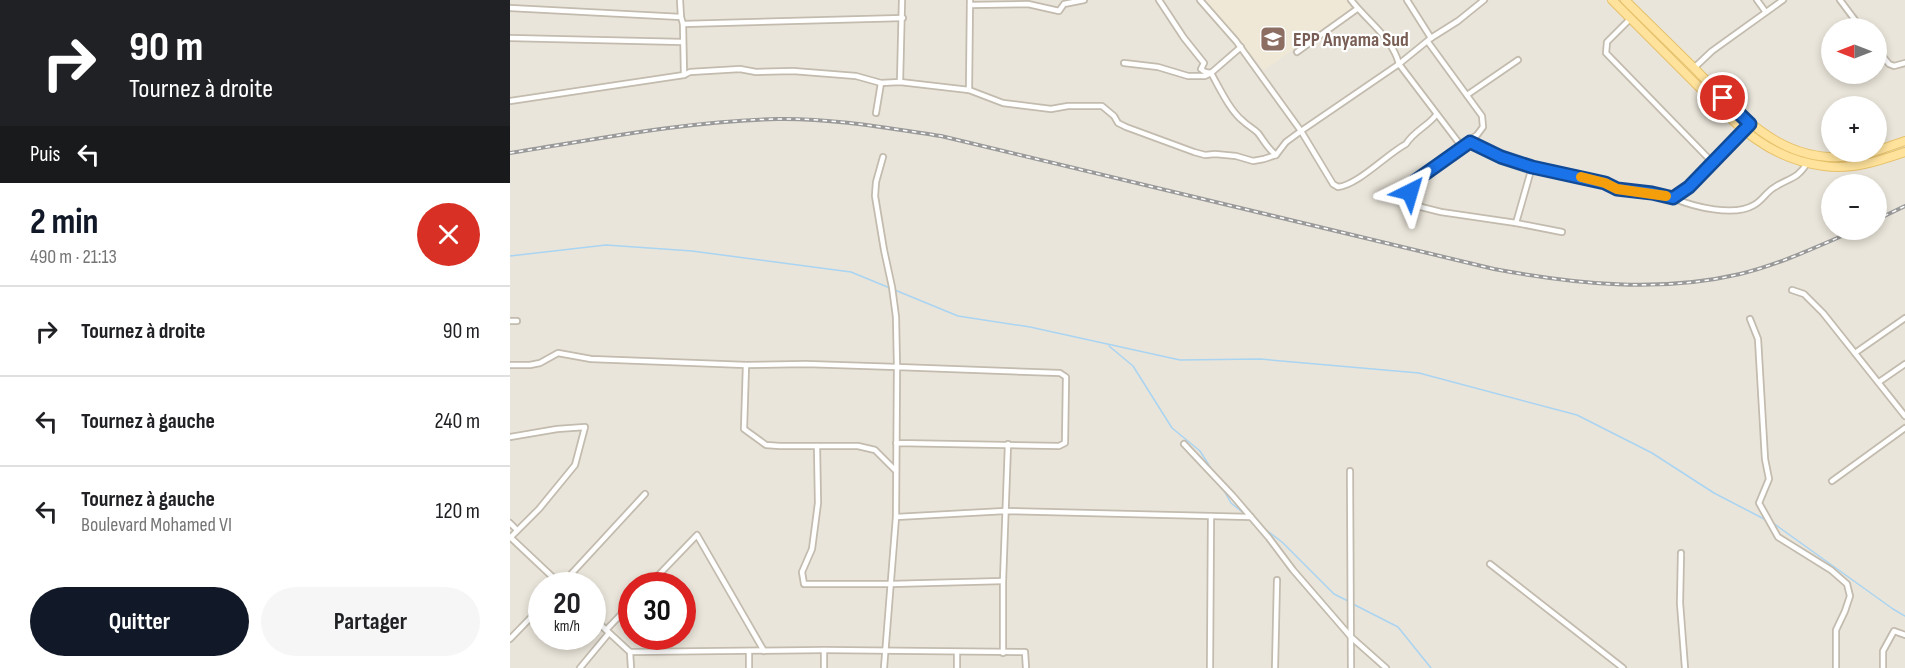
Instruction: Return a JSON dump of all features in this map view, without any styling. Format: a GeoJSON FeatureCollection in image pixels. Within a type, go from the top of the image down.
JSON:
{"type":"FeatureCollection","features":[{"type":"Feature","properties":{"kind":"main road"},"geometry":{"type":"LineString","coordinates":[[1612,0],[1744,131],[1769,148],[1785,156],[1825,167],[1853,166],[1905,152]]}},
{"type":"Feature","properties":{"kind":"main road"},"geometry":{"type":"LineString","coordinates":[[1625,0],[1750,124],[1784,146],[1821,155]]}},
{"type":"Feature","properties":{"kind":"main road"},"geometry":{"type":"LineString","coordinates":[[1887,147],[1905,141]]}},
{"type":"Feature","properties":{"kind":"street"},"geometry":{"type":"LineString","coordinates":[[680,0],[684,75]]}},
{"type":"Feature","properties":{"kind":"street"},"geometry":{"type":"LineString","coordinates":[[900,82],[902,0]]}},
{"type":"Feature","properties":{"kind":"street"},"geometry":{"type":"LineString","coordinates":[[969,90],[970,2],[1028,4],[1059,11],[1064,4],[1084,0]]}},
{"type":"Feature","properties":{"kind":"street"},"geometry":{"type":"LineString","coordinates":[[1159,0],[1203,63],[1201,69],[1211,73]]}},
{"type":"Feature","properties":{"kind":"street"},"geometry":{"type":"LineString","coordinates":[[1200,0],[1241,47],[1301,131],[1333,184],[1338,188],[1358,178],[1406,144],[1436,115]]}},
{"type":"Feature","properties":{"kind":"street"},"geometry":{"type":"LineString","coordinates":[[1351,0],[1390,43],[1399,64],[1461,146]]}},
{"type":"Feature","properties":{"kind":"street"},"geometry":{"type":"LineString","coordinates":[[1407,0],[1430,40],[1482,116],[1484,124],[1477,135],[1412,184],[1410,192],[1418,204],[1433,211],[1562,232]]}},
{"type":"Feature","properties":{"kind":"street"},"geometry":{"type":"LineString","coordinates":[[510,101],[684,75],[690,72],[740,69],[756,72],[793,71],[856,76],[881,83],[900,82],[969,90],[1004,102],[1051,109],[1068,106],[1102,106],[1114,116],[1118,123],[1126,127],[1205,155],[1236,156],[1253,161],[1275,155],[1286,142],[1399,64],[1484,0]]}},
{"type":"Feature","properties":{"kind":"street"},"geometry":{"type":"LineString","coordinates":[[1757,0],[1766,11]]}},
{"type":"Feature","properties":{"kind":"street"},"geometry":{"type":"LineString","coordinates":[[1694,68],[1712,51],[1782,0]]}},
{"type":"Feature","properties":{"kind":"street"},"geometry":{"type":"LineString","coordinates":[[1840,0],[1854,18]]}},
{"type":"Feature","properties":{"kind":"street"},"geometry":{"type":"LineString","coordinates":[[510,8],[681,17]]}},
{"type":"Feature","properties":{"kind":"street"},"geometry":{"type":"LineString","coordinates":[[1297,52],[1357,9]]}},
{"type":"Feature","properties":{"kind":"street"},"geometry":{"type":"LineString","coordinates":[[683,24],[903,18]]}},
{"type":"Feature","properties":{"kind":"street"},"geometry":{"type":"LineString","coordinates":[[1630,18],[1607,42],[1606,52],[1713,163]]}},
{"type":"Feature","properties":{"kind":"street"},"geometry":{"type":"LineString","coordinates":[[510,38],[683,42]]}},
{"type":"Feature","properties":{"kind":"street"},"geometry":{"type":"LineString","coordinates":[[1124,63],[1158,67],[1194,77],[1205,76],[1241,47]]}},
{"type":"Feature","properties":{"kind":"street"},"geometry":{"type":"LineString","coordinates":[[1467,95],[1518,60]]}},
{"type":"Feature","properties":{"kind":"street"},"geometry":{"type":"LineString","coordinates":[[1887,62],[1894,66],[1905,63]]}},
{"type":"Feature","properties":{"kind":"street"},"geometry":{"type":"LineString","coordinates":[[1211,73],[1221,92],[1242,121],[1259,134],[1268,149],[1275,155]]}},
{"type":"Feature","properties":{"kind":"street"},"geometry":{"type":"LineString","coordinates":[[876,113],[881,83]]}},
{"type":"Feature","properties":{"kind":"street"},"geometry":{"type":"LineString","coordinates":[[1673,198],[1689,187],[1750,124]]}},
{"type":"Feature","properties":{"kind":"street"},"geometry":{"type":"LineString","coordinates":[[1461,146],[1470,142],[1501,157],[1532,167],[1605,183],[1617,189],[1652,193],[1693,206],[1741,210],[1754,205],[1776,186],[1798,176],[1807,163]]}},
{"type":"Feature","properties":{"kind":"street"},"geometry":{"type":"LineString","coordinates":[[883,157],[876,182],[875,196],[896,317],[897,367],[896,517],[884,668]]}},
{"type":"Feature","properties":{"kind":"street"},"geometry":{"type":"LineString","coordinates":[[1516,223],[1532,167]]}},
{"type":"Feature","properties":{"kind":"street"},"geometry":{"type":"LineString","coordinates":[[1792,290],[1804,294],[1823,313],[1905,416]]}},
{"type":"Feature","properties":{"kind":"street"},"geometry":{"type":"LineString","coordinates":[[1855,353],[1905,318]]}},
{"type":"Feature","properties":{"kind":"street"},"geometry":{"type":"LineString","coordinates":[[1750,319],[1758,339],[1765,459],[1770,479],[1759,503],[1778,537],[1831,570],[1846,584],[1850,596],[1836,630],[1836,668]]}},
{"type":"Feature","properties":{"kind":"street"},"geometry":{"type":"LineString","coordinates":[[510,321],[517,321]]}},
{"type":"Feature","properties":{"kind":"street"},"geometry":{"type":"LineString","coordinates":[[510,365],[540,363],[558,353],[591,359],[1060,373],[1066,377],[1065,442],[1059,446],[896,442]]}},
{"type":"Feature","properties":{"kind":"street"},"geometry":{"type":"LineString","coordinates":[[1879,382],[1905,364]]}},
{"type":"Feature","properties":{"kind":"street"},"geometry":{"type":"LineString","coordinates":[[746,365],[744,429],[766,444],[858,446],[875,450],[896,471]]}},
{"type":"Feature","properties":{"kind":"street"},"geometry":{"type":"LineString","coordinates":[[510,438],[557,429],[585,427],[575,465],[539,509],[510,537],[547,572]]}},
{"type":"Feature","properties":{"kind":"street"},"geometry":{"type":"LineString","coordinates":[[1832,481],[1905,428]]}},
{"type":"Feature","properties":{"kind":"street"},"geometry":{"type":"LineString","coordinates":[[1003,653],[1008,444]]}},
{"type":"Feature","properties":{"kind":"street"},"geometry":{"type":"LineString","coordinates":[[1184,444],[1251,517],[1351,637],[1386,668]]}},
{"type":"Feature","properties":{"kind":"street"},"geometry":{"type":"LineString","coordinates":[[817,446],[818,503],[812,549],[802,572],[804,584],[1003,581]]}},
{"type":"Feature","properties":{"kind":"street"},"geometry":{"type":"LineString","coordinates":[[1350,471],[1351,668]]}},
{"type":"Feature","properties":{"kind":"street"},"geometry":{"type":"LineString","coordinates":[[573,572],[645,494]]}},
{"type":"Feature","properties":{"kind":"street"},"geometry":{"type":"LineString","coordinates":[[896,517],[1005,511],[1251,517]]}},
{"type":"Feature","properties":{"kind":"street"},"geometry":{"type":"LineString","coordinates":[[1210,668],[1211,516]]}},
{"type":"Feature","properties":{"kind":"street"},"geometry":{"type":"LineString","coordinates":[[510,523],[517,530]]}},
{"type":"Feature","properties":{"kind":"street"},"geometry":{"type":"LineString","coordinates":[[662,572],[697,536],[764,651]]}},
{"type":"Feature","properties":{"kind":"street"},"geometry":{"type":"LineString","coordinates":[[1681,553],[1680,603],[1685,668]]}},
{"type":"Feature","properties":{"kind":"street"},"geometry":{"type":"LineString","coordinates":[[1490,564],[1623,668]]}},
{"type":"Feature","properties":{"kind":"street"},"geometry":{"type":"LineString","coordinates":[[1275,668],[1277,580]]}},
{"type":"Feature","properties":{"kind":"street"},"geometry":{"type":"LineString","coordinates":[[510,639],[528,620]]}},
{"type":"Feature","properties":{"kind":"street"},"geometry":{"type":"LineString","coordinates":[[579,668],[618,620]]}},
{"type":"Feature","properties":{"kind":"street"},"geometry":{"type":"LineString","coordinates":[[1883,668],[1883,651],[1894,630],[1905,635]]}},
{"type":"Feature","properties":{"kind":"street"},"geometry":{"type":"LineString","coordinates":[[608,632],[630,652],[824,650],[1025,652],[1026,668]]}},
{"type":"Feature","properties":{"kind":"street"},"geometry":{"type":"LineString","coordinates":[[824,650],[824,668]]}},
{"type":"Feature","properties":{"kind":"street"},"geometry":{"type":"LineString","coordinates":[[749,651],[749,668]]}},
{"type":"Feature","properties":{"kind":"street"},"geometry":{"type":"LineString","coordinates":[[630,652],[631,668]]}},
{"type":"Feature","properties":{"kind":"street"},"geometry":{"type":"LineString","coordinates":[[957,653],[957,668]]}},
{"type":"Feature","properties":{"kind":"shaded area"},"geometry":{"type":"Polygon","coordinates":[[[510,0],[1905,0],[1905,668],[510,668],[510,0]]]}},
{"type":"Feature","properties":{"kind":"shaded area","name":"EPP Anyama Sud"},"geometry":{"type":"Polygon","coordinates":[[[1205,0],[1346,0],[1352,8],[1264,70],[1205,0]]]}},
{"type":"Feature","properties":{"kind":"waterway"},"geometry":{"type":"LineString","coordinates":[[510,256],[606,245],[692,251],[851,272],[958,316],[1030,327],[1180,360],[1260,359],[1419,373],[1577,415],[1652,453],[1714,493],[1766,520]]}},
{"type":"Feature","properties":{"kind":"waterway"},"geometry":{"type":"LineString","coordinates":[[1109,346],[1133,366],[1172,428],[1200,451],[1212,470]]}},
{"type":"Feature","properties":{"kind":"waterway"},"geometry":{"type":"LineString","coordinates":[[1222,487],[1231,503],[1246,515]]}},
{"type":"Feature","properties":{"kind":"waterway"},"geometry":{"type":"LineString","coordinates":[[1773,523],[1905,616]]}},
{"type":"Feature","properties":{"kind":"waterway"},"geometry":{"type":"LineString","coordinates":[[1262,527],[1282,542],[1334,594],[1348,601]]}},
{"type":"Feature","properties":{"kind":"waterway"},"geometry":{"type":"LineString","coordinates":[[1353,604],[1398,627],[1431,668]]}},
{"type":"Feature","properties":{"kind":"railway"},"geometry":{"type":"LineString","coordinates":[[510,153],[643,132],[744,120],[798,119],[859,124],[941,136],[1494,269],[1586,282],[1648,285],[1709,280],[1755,270],[1832,240]]}},
{"type":"Feature","properties":{"kind":"railway"},"geometry":{"type":"LineString","coordinates":[[1887,215],[1905,206]]}},
{"type":"Feature","properties":{"kind":"slow traffic"},"geometry":{"type":"LineString","coordinates":[[1581,177],[1605,183],[1617,189],[1666,196]]}},
{"type":"Feature","properties":{"kind":"place","name":"EPP Anyama Sud"},"geometry":{"type":"Point","coordinates":[1273,39]}},
{"type":"Feature","properties":{"kind":"route"},"geometry":{"type":"LineString","coordinates":[[1410,192],[1415,181],[1470,142],[1501,157],[1532,167],[1605,183],[1617,189],[1673,198],[1689,187],[1750,124],[1723,98]]}}]}
